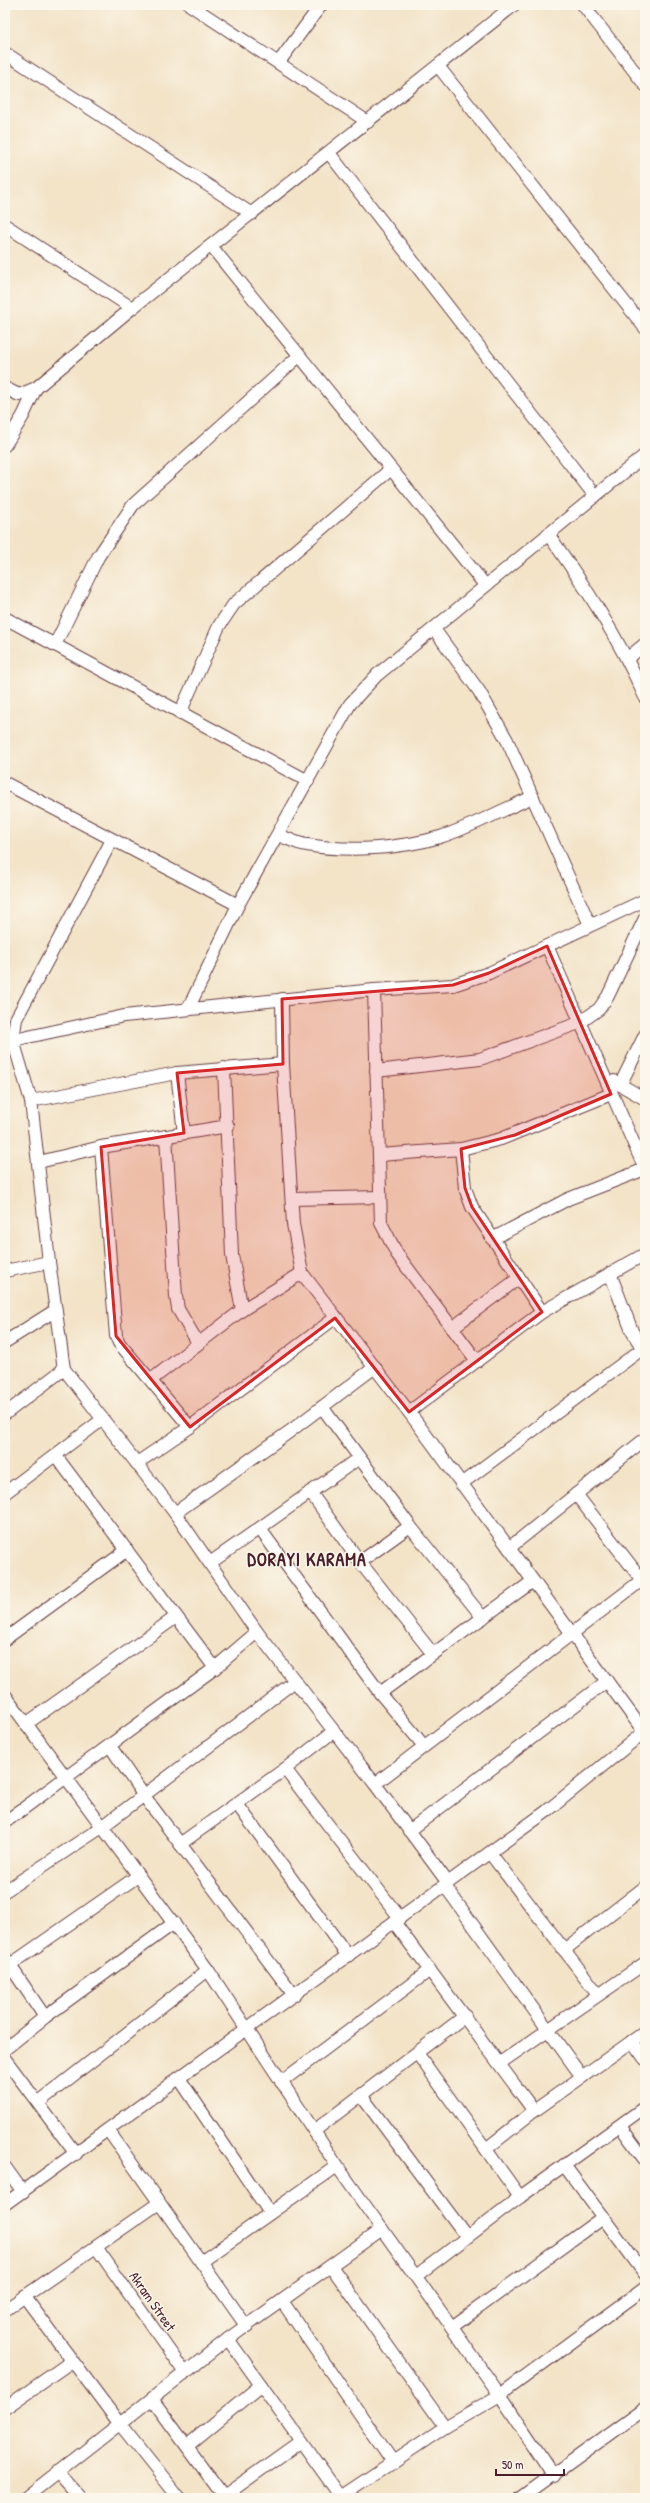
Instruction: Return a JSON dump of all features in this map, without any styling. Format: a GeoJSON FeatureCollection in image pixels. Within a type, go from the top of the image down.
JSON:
{"type":"FeatureCollection","features":[{"type":"Feature","properties":{"kind":"street"},"geometry":{"type":"LineString","coordinates":[[190,5],[279,62],[368,122]]}},
{"type":"Feature","properties":{"kind":"street"},"geometry":{"type":"LineString","coordinates":[[279,62],[321,5]]}},
{"type":"Feature","properties":{"kind":"street"},"geometry":{"type":"LineString","coordinates":[[5,388],[19,395],[36,388],[132,308],[514,5]]}},
{"type":"Feature","properties":{"kind":"street"},"geometry":{"type":"LineString","coordinates":[[583,5],[645,85]]}},
{"type":"Feature","properties":{"kind":"street"},"geometry":{"type":"LineString","coordinates":[[5,53],[252,214]]}},
{"type":"Feature","properties":{"kind":"street"},"geometry":{"type":"LineString","coordinates":[[438,66],[645,328]]}},
{"type":"Feature","properties":{"kind":"street"},"geometry":{"type":"LineString","coordinates":[[329,153],[595,496]]}},
{"type":"Feature","properties":{"kind":"street"},"geometry":{"type":"LineString","coordinates":[[5,225],[132,308]]}},
{"type":"Feature","properties":{"kind":"street"},"geometry":{"type":"LineString","coordinates":[[211,246],[484,585]]}},
{"type":"Feature","properties":{"kind":"street"},"geometry":{"type":"LineString","coordinates":[[55,645],[98,557],[116,527],[133,505],[299,356]]}},
{"type":"Feature","properties":{"kind":"street"},"geometry":{"type":"LineString","coordinates":[[5,445],[23,416],[36,388]]}},
{"type":"Feature","properties":{"kind":"street"},"geometry":{"type":"LineString","coordinates":[[188,1010],[238,905],[350,704],[377,675],[434,629],[484,585],[645,454]]}},
{"type":"Feature","properties":{"kind":"street"},"geometry":{"type":"LineString","coordinates":[[180,713],[219,626],[234,604],[391,469]]}},
{"type":"Feature","properties":{"kind":"street"},"geometry":{"type":"LineString","coordinates":[[548,534],[590,592],[628,658],[645,697]]}},
{"type":"Feature","properties":{"kind":"street"},"geometry":{"type":"LineString","coordinates":[[5,618],[308,781]]}},
{"type":"Feature","properties":{"kind":"street"},"geometry":{"type":"LineString","coordinates":[[434,629],[479,691],[507,740],[590,925]]}},
{"type":"Feature","properties":{"kind":"street"},"geometry":{"type":"LineString","coordinates":[[628,658],[645,644]]}},
{"type":"Feature","properties":{"kind":"street"},"geometry":{"type":"LineString","coordinates":[[5,783],[238,905]]}},
{"type":"Feature","properties":{"kind":"street"},"geometry":{"type":"LineString","coordinates":[[278,835],[305,845],[324,848],[377,847],[423,841],[442,836],[533,797]]}},
{"type":"Feature","properties":{"kind":"street"},"geometry":{"type":"LineString","coordinates":[[112,840],[16,1019],[9,1041],[31,1101],[49,1262],[64,1369],[175,1513],[257,1632],[375,1784],[582,2077]]}},
{"type":"Feature","properties":{"kind":"street"},"geometry":{"type":"LineString","coordinates":[[9,1041],[124,1016],[374,990],[453,985],[489,974],[645,900]]}},
{"type":"Feature","properties":{"kind":"street"},"geometry":{"type":"LineString","coordinates":[[376,1072],[480,1059],[579,1023],[599,1009],[605,1000],[645,918]]}},
{"type":"Feature","properties":{"kind":"street"},"geometry":{"type":"LineString","coordinates":[[492,1239],[568,1199],[645,1169],[640,1148],[611,1094],[547,946]]}},
{"type":"Feature","properties":{"kind":"street"},"geometry":{"type":"LineString","coordinates":[[374,990],[381,1223],[387,1238],[477,1362]]}},
{"type":"Feature","properties":{"kind":"street"},"geometry":{"type":"LineString","coordinates":[[5,2204],[490,1853],[547,1811],[645,1733],[409,1412],[335,1318],[302,1273],[293,1224],[283,1064],[282,1000]]}},
{"type":"Feature","properties":{"kind":"street"},"geometry":{"type":"LineString","coordinates":[[620,1085],[645,1035]]}},
{"type":"Feature","properties":{"kind":"street"},"geometry":{"type":"LineString","coordinates":[[31,1101],[177,1073],[283,1064]]}},
{"type":"Feature","properties":{"kind":"street"},"geometry":{"type":"LineString","coordinates":[[224,1068],[228,1126],[232,1255],[242,1310]]}},
{"type":"Feature","properties":{"kind":"street"},"geometry":{"type":"LineString","coordinates":[[177,1073],[184,1133]]}},
{"type":"Feature","properties":{"kind":"street"},"geometry":{"type":"LineString","coordinates":[[602,1074],[645,1099]]}},
{"type":"Feature","properties":{"kind":"street"},"geometry":{"type":"LineString","coordinates":[[379,1155],[460,1149],[515,1135],[611,1094]]}},
{"type":"Feature","properties":{"kind":"street"},"geometry":{"type":"LineString","coordinates":[[39,1162],[101,1147],[228,1126]]}},
{"type":"Feature","properties":{"kind":"street"},"geometry":{"type":"LineString","coordinates":[[166,1136],[178,1309],[198,1343]]}},
{"type":"Feature","properties":{"kind":"street"},"geometry":{"type":"LineString","coordinates":[[101,1147],[114,1327],[119,1343],[190,1427]]}},
{"type":"Feature","properties":{"kind":"street"},"geometry":{"type":"LineString","coordinates":[[460,1149],[468,1197],[492,1239],[542,1312]]}},
{"type":"Feature","properties":{"kind":"street"},"geometry":{"type":"LineString","coordinates":[[292,1199],[380,1197]]}},
{"type":"Feature","properties":{"kind":"street"},"geometry":{"type":"LineString","coordinates":[[409,1412],[542,1312],[645,1254]]}},
{"type":"Feature","properties":{"kind":"street"},"geometry":{"type":"LineString","coordinates":[[5,1271],[49,1262]]}},
{"type":"Feature","properties":{"kind":"street"},"geometry":{"type":"LineString","coordinates":[[151,1380],[242,1310],[302,1273]]}},
{"type":"Feature","properties":{"kind":"street"},"geometry":{"type":"LineString","coordinates":[[461,1484],[643,1351],[632,1331],[610,1273]]}},
{"type":"Feature","properties":{"kind":"street"},"geometry":{"type":"LineString","coordinates":[[452,1328],[519,1278]]}},
{"type":"Feature","properties":{"kind":"street"},"geometry":{"type":"LineString","coordinates":[[5,1342],[56,1310]]}},
{"type":"Feature","properties":{"kind":"street"},"geometry":{"type":"LineString","coordinates":[[137,1463],[190,1427],[335,1318]]}},
{"type":"Feature","properties":{"kind":"street"},"geometry":{"type":"LineString","coordinates":[[175,1513],[375,1367]]}},
{"type":"Feature","properties":{"kind":"street"},"geometry":{"type":"LineString","coordinates":[[5,1414],[64,1369]]}},
{"type":"Feature","properties":{"kind":"street"},"geometry":{"type":"LineString","coordinates":[[322,1407],[410,1526],[483,1618]]}},
{"type":"Feature","properties":{"kind":"street"},"geometry":{"type":"LineString","coordinates":[[5,1493],[56,1456],[103,1419]]}},
{"type":"Feature","properties":{"kind":"street"},"geometry":{"type":"LineString","coordinates":[[509,1548],[645,1439]]}},
{"type":"Feature","properties":{"kind":"street"},"geometry":{"type":"LineString","coordinates":[[56,1456],[215,1668]]}},
{"type":"Feature","properties":{"kind":"street"},"geometry":{"type":"LineString","coordinates":[[210,1563],[359,1458]]}},
{"type":"Feature","properties":{"kind":"street"},"geometry":{"type":"LineString","coordinates":[[310,1492],[360,1562],[433,1654]]}},
{"type":"Feature","properties":{"kind":"street"},"geometry":{"type":"LineString","coordinates":[[375,1784],[572,1634],[643,1582],[576,1494]]}},
{"type":"Feature","properties":{"kind":"street"},"geometry":{"type":"LineString","coordinates":[[360,1562],[410,1526]]}},
{"type":"Feature","properties":{"kind":"street"},"geometry":{"type":"LineString","coordinates":[[260,1529],[380,1692],[424,1746]]}},
{"type":"Feature","properties":{"kind":"street"},"geometry":{"type":"LineString","coordinates":[[5,1639],[127,1550]]}},
{"type":"Feature","properties":{"kind":"street"},"geometry":{"type":"LineString","coordinates":[[380,1692],[533,1581]]}},
{"type":"Feature","properties":{"kind":"street"},"geometry":{"type":"LineString","coordinates":[[26,1724],[176,1617]]}},
{"type":"Feature","properties":{"kind":"street"},"geometry":{"type":"LineString","coordinates":[[5,1822],[215,1668],[257,1632]]}},
{"type":"Feature","properties":{"kind":"street"},"geometry":{"type":"LineString","coordinates":[[5,1891],[144,1796],[295,1681]]}},
{"type":"Feature","properties":{"kind":"street"},"geometry":{"type":"LineString","coordinates":[[409,1831],[607,1681]]}},
{"type":"Feature","properties":{"kind":"street"},"geometry":{"type":"LineString","coordinates":[[5,1695],[208,1970],[280,2082],[337,2166],[500,2395],[554,2476]]}},
{"type":"Feature","properties":{"kind":"street"},"geometry":{"type":"LineString","coordinates":[[180,1844],[285,1769],[334,1731]]}},
{"type":"Feature","properties":{"kind":"street"},"geometry":{"type":"LineString","coordinates":[[110,1746],[144,1796],[294,1995]]}},
{"type":"Feature","properties":{"kind":"street"},"geometry":{"type":"LineString","coordinates":[[285,1769],[397,1920],[430,1970],[534,2111]]}},
{"type":"Feature","properties":{"kind":"street"},"geometry":{"type":"LineString","coordinates":[[237,1804],[348,1956]]}},
{"type":"Feature","properties":{"kind":"street"},"geometry":{"type":"LineString","coordinates":[[490,1853],[598,1994]]}},
{"type":"Feature","properties":{"kind":"street"},"geometry":{"type":"LineString","coordinates":[[45,2017],[8,1962],[138,1876]]}},
{"type":"Feature","properties":{"kind":"street"},"geometry":{"type":"LineString","coordinates":[[564,1950],[645,1887]]}},
{"type":"Feature","properties":{"kind":"street"},"geometry":{"type":"LineString","coordinates":[[5,2049],[45,2017],[174,1923]]}},
{"type":"Feature","properties":{"kind":"street"},"geometry":{"type":"LineString","coordinates":[[500,2063],[645,1963]]}},
{"type":"Feature","properties":{"kind":"street"},"geometry":{"type":"LineString","coordinates":[[39,2102],[208,1970]]}},
{"type":"Feature","properties":{"kind":"street"},"geometry":{"type":"LineString","coordinates":[[280,2082],[430,1970]]}},
{"type":"Feature","properties":{"kind":"street"},"geometry":{"type":"LineString","coordinates":[[314,2131],[465,2016]]}},
{"type":"Feature","properties":{"kind":"street"},"geometry":{"type":"LineString","coordinates":[[486,2149],[534,2111],[645,2032]]}},
{"type":"Feature","properties":{"kind":"street"},"geometry":{"type":"LineString","coordinates":[[632,2041],[645,2059]]}},
{"type":"Feature","properties":{"kind":"street"},"geometry":{"type":"LineString","coordinates":[[417,2053],[520,2197]]}},
{"type":"Feature","properties":{"kind":"street"},"geometry":{"type":"LineString","coordinates":[[6,2063],[39,2102],[76,2154]]}},
{"type":"Feature","properties":{"kind":"street"},"geometry":{"type":"LineString","coordinates":[[179,2078],[270,2213]]}},
{"type":"Feature","properties":{"kind":"street"},"geometry":{"type":"LineString","coordinates":[[361,2095],[467,2237]]}},
{"type":"Feature","properties":{"kind":"street"},"geometry":{"type":"LineString","coordinates":[[416,2276],[520,2197],[645,2107]]}},
{"type":"Feature","properties":{"kind":"street"},"geometry":{"type":"LineString","coordinates":[[620,2126],[645,2160]]}},
{"type":"Feature","properties":{"kind":"street"},"geometry":{"type":"LineString","coordinates":[[108,2130],[247,2327]]}},
{"type":"Feature","properties":{"kind":"street"},"geometry":{"type":"LineString","coordinates":[[564,2165],[645,2274]]}},
{"type":"Feature","properties":{"kind":"street"},"geometry":{"type":"LineString","coordinates":[[201,2262],[337,2166]]}},
{"type":"Feature","properties":{"kind":"street"},"geometry":{"type":"LineString","coordinates":[[5,2167],[23,2192]]}},
{"type":"Feature","properties":{"kind":"street"},"geometry":{"type":"LineString","coordinates":[[5,2310],[160,2203]]}},
{"type":"Feature","properties":{"kind":"street"},"geometry":{"type":"LineString","coordinates":[[452,2327],[603,2217]]}},
{"type":"Feature","properties":{"kind":"street"},"geometry":{"type":"LineString","coordinates":[[25,2498],[228,2339],[247,2327],[382,2229]]}},
{"type":"Feature","properties":{"kind":"street","name":"Akram Street"},"geometry":{"type":"LineString","coordinates":[[96,2247],[186,2373]]}},
{"type":"Feature","properties":{"kind":"street"},"geometry":{"type":"LineString","coordinates":[[331,2266],[445,2427]]}},
{"type":"Feature","properties":{"kind":"street"},"geometry":{"type":"LineString","coordinates":[[228,2339],[340,2497],[445,2427],[500,2395],[645,2288]]}},
{"type":"Feature","properties":{"kind":"street"},"geometry":{"type":"LineString","coordinates":[[24,2296],[119,2423],[179,2498]]}},
{"type":"Feature","properties":{"kind":"street"},"geometry":{"type":"LineString","coordinates":[[282,2301],[393,2462]]}},
{"type":"Feature","properties":{"kind":"street"},"geometry":{"type":"LineString","coordinates":[[5,2408],[72,2361]]}},
{"type":"Feature","properties":{"kind":"street"},"geometry":{"type":"LineString","coordinates":[[187,2446],[261,2386]]}},
{"type":"Feature","properties":{"kind":"street"},"geometry":{"type":"LineString","coordinates":[[152,2399],[224,2497],[301,2441]]}},
{"type":"Feature","properties":{"kind":"street"},"geometry":{"type":"LineString","coordinates":[[521,2498],[554,2476],[645,2408]]}},
{"type":"Feature","properties":{"kind":"street"},"geometry":{"type":"LineString","coordinates":[[57,2472],[80,2498]]}},
{"type":"Feature","properties":{"kind":"highlighted area"},"geometry":{"type":"Polygon","coordinates":[[[547,946],[611,1094],[515,1135],[461,1149],[465,1188],[472,1207],[542,1312],[409,1412],[335,1318],[190,1427],[116,1336],[101,1147],[184,1133],[177,1073],[283,1064],[282,999],[453,985],[489,973],[547,946]]]}},
{"type":"Feature","properties":{"kind":"district","name":"DORAYI KARAMA"},"geometry":{"type":"Point","coordinates":[307,1559]}}]}
